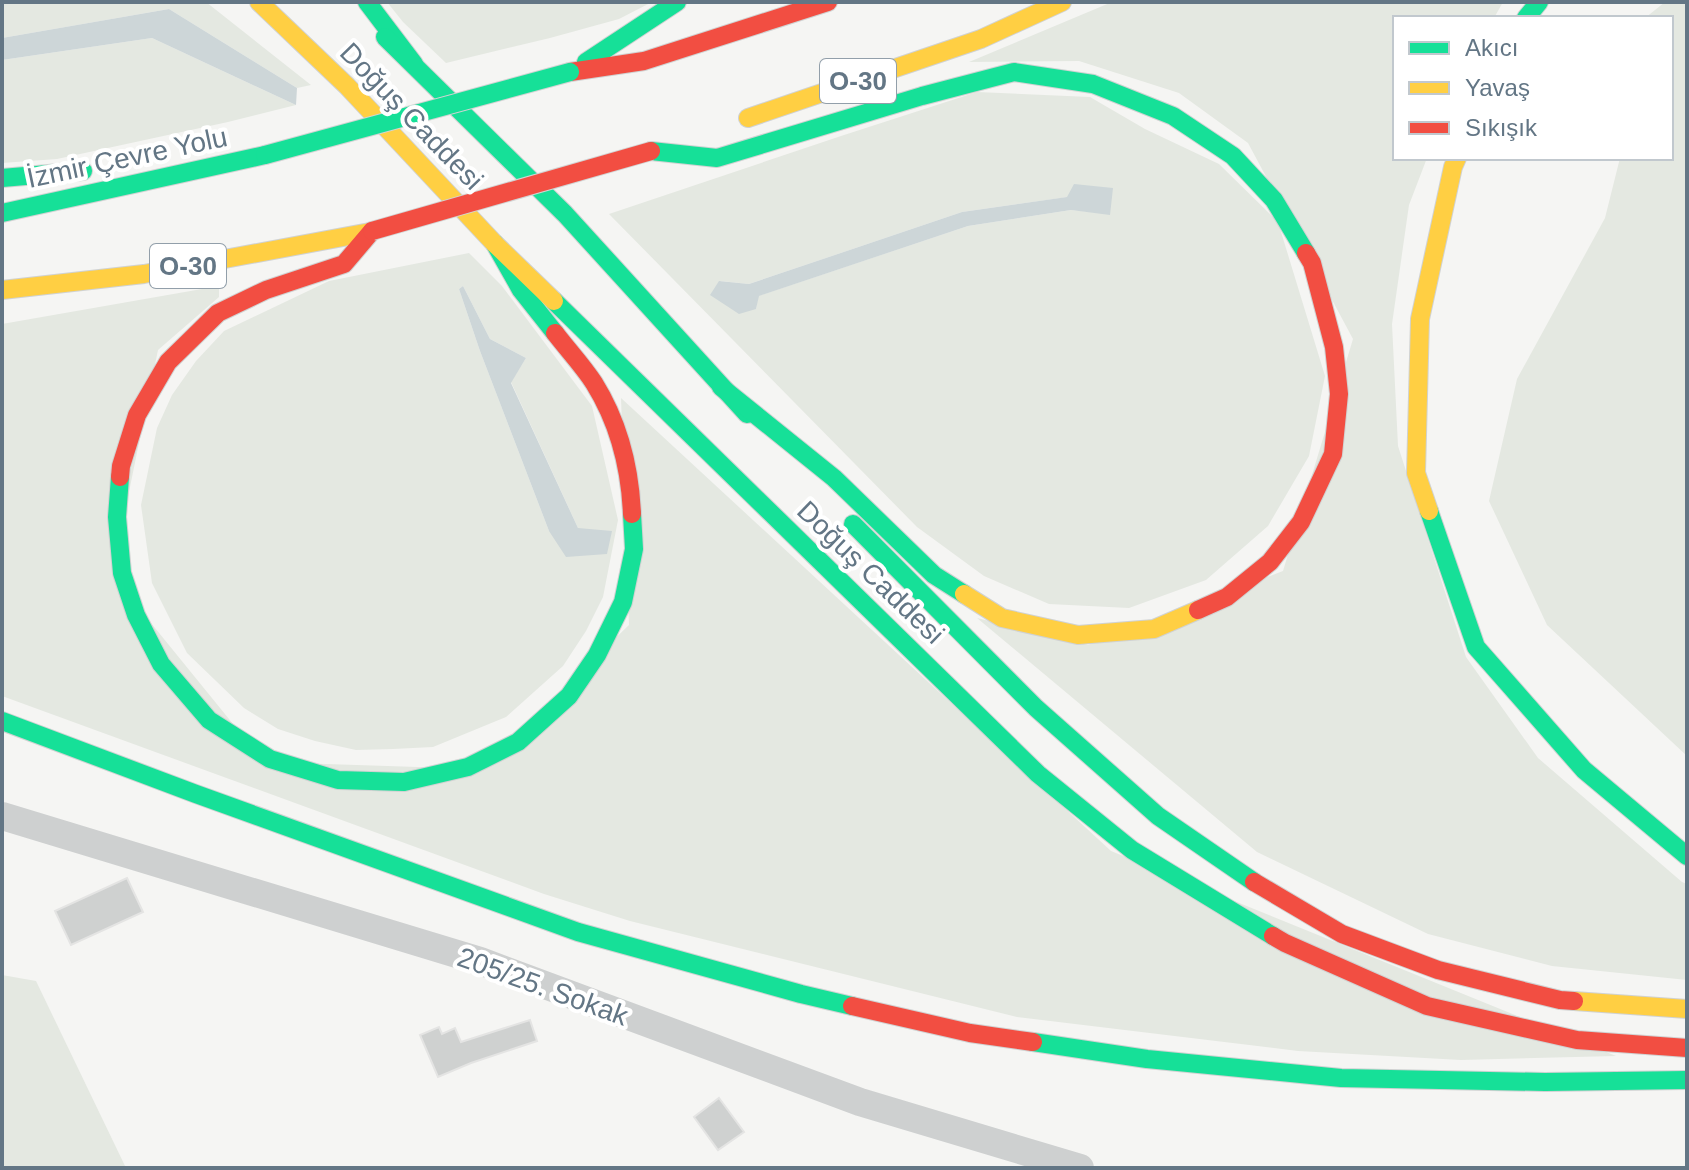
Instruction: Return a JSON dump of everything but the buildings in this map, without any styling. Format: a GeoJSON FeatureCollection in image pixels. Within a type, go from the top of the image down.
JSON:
{"type":"FeatureCollection","features":[{"type":"Feature","properties":{"kind":"main road","name":"Doğuş Caddesi"},"geometry":{"type":"LineString","coordinates":[[259,2],[347,86],[495,244],[1038,774],[1132,850],[1285,943],[1427,1006],[1577,1040],[1687,1048]]}},
{"type":"Feature","properties":{"kind":"main road","name":"Doğuş Caddesi"},"geometry":{"type":"LineString","coordinates":[[349,2],[565,214],[721,387],[819,489]]}},
{"type":"Feature","properties":{"kind":"main road"},"geometry":{"type":"LineString","coordinates":[[367,2],[414,64]]}},
{"type":"Feature","properties":{"kind":"main road"},"geometry":{"type":"LineString","coordinates":[[570,72],[677,2]]}},
{"type":"Feature","properties":{"kind":"main road"},"geometry":{"type":"LineString","coordinates":[[126,168],[265,155],[570,72],[644,61],[828,2]]}},
{"type":"Feature","properties":{"kind":"main road","name":"O-30"},"geometry":{"type":"LineString","coordinates":[[726,126],[981,39],[1062,2]]}},
{"type":"Feature","properties":{"kind":"main road"},"geometry":{"type":"LineString","coordinates":[[651,151],[717,158],[922,96],[1014,72],[1093,84],[1173,116],[1233,156],[1274,200],[1312,263],[1334,347],[1339,394],[1333,454],[1301,522],[1270,562],[1227,597],[1154,629],[1078,635],[1002,618],[934,575],[834,478],[721,387]]}},
{"type":"Feature","properties":{"kind":"main road","name":"O-30"},"geometry":{"type":"LineString","coordinates":[[2,290],[144,274],[372,231],[696,136]]}},
{"type":"Feature","properties":{"kind":"main road","name":"İzmir Çevre Yolu"},"geometry":{"type":"LineString","coordinates":[[2,213],[265,155]]}},
{"type":"Feature","properties":{"kind":"main road"},"geometry":{"type":"LineString","coordinates":[[1456,160],[1420,319],[1416,473],[1476,647],[1584,770],[1687,856]]}},
{"type":"Feature","properties":{"kind":"main road"},"geometry":{"type":"LineString","coordinates":[[2,178],[95,170]]}},
{"type":"Feature","properties":{"kind":"main road"},"geometry":{"type":"LineString","coordinates":[[372,231],[344,264],[266,290],[218,313],[168,362],[137,415],[121,466],[117,517],[122,573],[136,615],[161,664],[209,720],[270,759],[338,780],[404,782],[468,767],[518,742],[569,696],[597,655],[623,602],[634,549],[631,484],[616,424],[593,382],[521,290],[495,244]]}},
{"type":"Feature","properties":{"kind":"main road","name":"Doğuş Caddesi"},"geometry":{"type":"LineString","coordinates":[[841,512],[1036,708],[1158,816],[1253,881],[1342,934],[1438,970],[1560,1000],[1687,1009]]}},
{"type":"Feature","properties":{"kind":"main road"},"geometry":{"type":"LineString","coordinates":[[2,721],[578,932],[801,994],[970,1033],[1147,1059],[1341,1078],[1545,1082],[1687,1080]]}},
{"type":"Feature","properties":{"kind":"street","name":"205/25. Sokak"},"geometry":{"type":"LineString","coordinates":[[2,816],[480,961],[860,1102],[1080,1168]]}},
{"type":"Feature","properties":{"kind":"shaded area"},"geometry":{"type":"Polygon","coordinates":[[[2,2],[206,2],[311,85],[297,88],[169,9],[2,38],[2,2]]]}},
{"type":"Feature","properties":{"kind":"shaded area"},"geometry":{"type":"Polygon","coordinates":[[[387,2],[652,2],[619,19],[446,63],[403,22],[387,2]]]}},
{"type":"Feature","properties":{"kind":"shaded area"},"geometry":{"type":"Polygon","coordinates":[[[1112,2],[1503,2],[1495,16],[1393,16],[1393,160],[1426,160],[1409,205],[1392,324],[1398,446],[1466,657],[1538,758],[1687,884],[1687,980],[1552,966],[1428,934],[1257,852],[977,618],[1088,645],[1283,571],[1353,339],[1248,143],[1179,93],[1079,61],[969,62],[1112,2]]]}},
{"type":"Feature","properties":{"kind":"shaded area"},"geometry":{"type":"Polygon","coordinates":[[[1665,2],[1687,2],[1687,756],[1547,625],[1489,501],[1517,379],[1605,218],[1620,160],[1673,160],[1673,16],[1648,16],[1665,2]]]}},
{"type":"Feature","properties":{"kind":"shaded area"},"geometry":{"type":"Polygon","coordinates":[[[169,9],[297,88],[296,105],[152,38],[2,60],[2,38],[169,9]]]}},
{"type":"Feature","properties":{"kind":"shaded area"},"geometry":{"type":"Polygon","coordinates":[[[152,38],[296,105],[57,159],[2,163],[2,60],[152,38]]]}},
{"type":"Feature","properties":{"kind":"shaded area"},"geometry":{"type":"Polygon","coordinates":[[[977,92],[1090,97],[1145,129],[1219,164],[1278,222],[1325,376],[1309,456],[1268,526],[1206,580],[1129,608],[1049,604],[984,576],[917,527],[609,214],[977,92]],[[1068,197],[962,212],[749,284],[720,281],[756,309],[758,296],[968,226],[1071,210],[1110,214],[1068,197]]]}},
{"type":"Feature","properties":{"kind":"shaded area"},"geometry":{"type":"Polygon","coordinates":[[[1074,184],[1113,188],[1110,215],[1071,210],[968,226],[759,296],[756,309],[739,314],[710,295],[719,281],[749,284],[962,212],[1067,197],[1074,184]]]}},
{"type":"Feature","properties":{"kind":"shaded area"},"geometry":{"type":"Polygon","coordinates":[[[469,253],[502,286],[592,406],[618,520],[603,597],[563,666],[506,717],[433,747],[356,750],[278,729],[244,708],[187,653],[152,583],[141,505],[157,428],[172,395],[196,361],[224,331],[329,281],[469,253]],[[463,286],[459,289],[480,351],[549,531],[578,528],[511,382],[526,358],[490,339],[463,286]]]}},
{"type":"Feature","properties":{"kind":"shaded area"},"geometry":{"type":"Polygon","coordinates":[[[219,286],[219,297],[158,350],[112,575],[264,762],[480,769],[629,625],[621,398],[1111,851],[1616,1056],[1461,1060],[1298,1051],[1017,1017],[630,921],[544,894],[2,696],[2,324],[219,286]]]}},
{"type":"Feature","properties":{"kind":"shaded area"},"geometry":{"type":"Polygon","coordinates":[[[463,286],[490,339],[526,358],[511,383],[578,528],[612,531],[607,554],[566,557],[549,531],[480,351],[459,289],[463,286]]]}},
{"type":"Feature","properties":{"kind":"shaded area"},"geometry":{"type":"Polygon","coordinates":[[[2,975],[36,981],[126,1168],[2,1168],[2,975]]]}},
{"type":"Feature","properties":{"kind":"traffic: fast"},"geometry":{"type":"LineString","coordinates":[[367,2],[414,64]]}},
{"type":"Feature","properties":{"kind":"traffic: fast"},"geometry":{"type":"LineString","coordinates":[[586,62],[677,2]]}},
{"type":"Feature","properties":{"kind":"traffic: fast"},"geometry":{"type":"LineString","coordinates":[[1528,16],[1539,2]]}},
{"type":"Feature","properties":{"kind":"traffic: fast"},"geometry":{"type":"LineString","coordinates":[[385,37],[565,214],[747,414]]}},
{"type":"Feature","properties":{"kind":"traffic: fast"},"geometry":{"type":"LineString","coordinates":[[265,155],[570,72]]}},
{"type":"Feature","properties":{"kind":"traffic: fast"},"geometry":{"type":"LineString","coordinates":[[651,151],[717,158],[922,96],[1014,72],[1093,84],[1173,116],[1233,156],[1274,200],[1306,253]]}},
{"type":"Feature","properties":{"kind":"traffic: fast"},"geometry":{"type":"LineString","coordinates":[[2,213],[265,155]]}},
{"type":"Feature","properties":{"kind":"traffic: fast"},"geometry":{"type":"LineString","coordinates":[[2,178],[83,171]]}},
{"type":"Feature","properties":{"kind":"traffic: fast"},"geometry":{"type":"LineString","coordinates":[[495,244],[521,290],[555,333]]}},
{"type":"Feature","properties":{"kind":"traffic: fast"},"geometry":{"type":"LineString","coordinates":[[554,301],[1038,774],[1132,850],[1273,936]]}},
{"type":"Feature","properties":{"kind":"traffic: fast"},"geometry":{"type":"LineString","coordinates":[[721,387],[834,478],[934,575],[964,594]]}},
{"type":"Feature","properties":{"kind":"traffic: fast"},"geometry":{"type":"LineString","coordinates":[[120,477],[117,517],[122,573],[136,615],[161,664],[209,720],[270,759],[338,780],[404,782],[468,767],[518,742],[569,696],[597,655],[623,602],[634,549],[632,514]]}},
{"type":"Feature","properties":{"kind":"traffic: fast"},"geometry":{"type":"LineString","coordinates":[[1429,511],[1476,647],[1584,770],[1687,856]]}},
{"type":"Feature","properties":{"kind":"traffic: fast"},"geometry":{"type":"LineString","coordinates":[[853,524],[1036,708],[1158,816],[1254,882]]}},
{"type":"Feature","properties":{"kind":"traffic: fast"},"geometry":{"type":"LineString","coordinates":[[2,721],[578,932],[852,1006]]}},
{"type":"Feature","properties":{"kind":"traffic: fast"},"geometry":{"type":"LineString","coordinates":[[1033,1042],[1147,1059],[1341,1078],[1545,1082],[1687,1080]]}},
{"type":"Feature","properties":{"kind":"traffic: slow"},"geometry":{"type":"LineString","coordinates":[[259,2],[347,86],[495,244],[554,301]]}},
{"type":"Feature","properties":{"kind":"traffic: slow"},"geometry":{"type":"LineString","coordinates":[[748,118],[981,39],[1062,2]]}},
{"type":"Feature","properties":{"kind":"traffic: slow"},"geometry":{"type":"LineString","coordinates":[[1429,511],[1416,473],[1420,319],[1456,160]]}},
{"type":"Feature","properties":{"kind":"traffic: slow"},"geometry":{"type":"LineString","coordinates":[[2,290],[144,274],[370,232]]}},
{"type":"Feature","properties":{"kind":"traffic: slow"},"geometry":{"type":"LineString","coordinates":[[964,594],[1002,618],[1078,635],[1154,629],[1198,610]]}},
{"type":"Feature","properties":{"kind":"traffic: slow"},"geometry":{"type":"LineString","coordinates":[[1574,1001],[1687,1009]]}},
{"type":"Feature","properties":{"kind":"traffic: jam"},"geometry":{"type":"LineString","coordinates":[[570,72],[644,61],[828,2]]}},
{"type":"Feature","properties":{"kind":"traffic: jam"},"geometry":{"type":"LineString","coordinates":[[372,231],[651,151]]}},
{"type":"Feature","properties":{"kind":"traffic: jam"},"geometry":{"type":"LineString","coordinates":[[120,477],[137,415],[168,362],[218,313],[266,290],[344,264],[372,231]]}},
{"type":"Feature","properties":{"kind":"traffic: jam"},"geometry":{"type":"LineString","coordinates":[[1198,610],[1227,597],[1270,562],[1301,522],[1333,454],[1339,394],[1334,347],[1312,263],[1306,253]]}},
{"type":"Feature","properties":{"kind":"traffic: jam"},"geometry":{"type":"LineString","coordinates":[[555,333],[590,377],[610,414],[626,462],[632,514]]}},
{"type":"Feature","properties":{"kind":"traffic: jam"},"geometry":{"type":"LineString","coordinates":[[1254,882],[1342,934],[1438,970],[1574,1001]]}},
{"type":"Feature","properties":{"kind":"traffic: jam"},"geometry":{"type":"LineString","coordinates":[[1273,936],[1427,1006],[1577,1040],[1687,1048]]}},
{"type":"Feature","properties":{"kind":"traffic: jam"},"geometry":{"type":"LineString","coordinates":[[852,1006],[970,1033],[1033,1042]]}}]}
